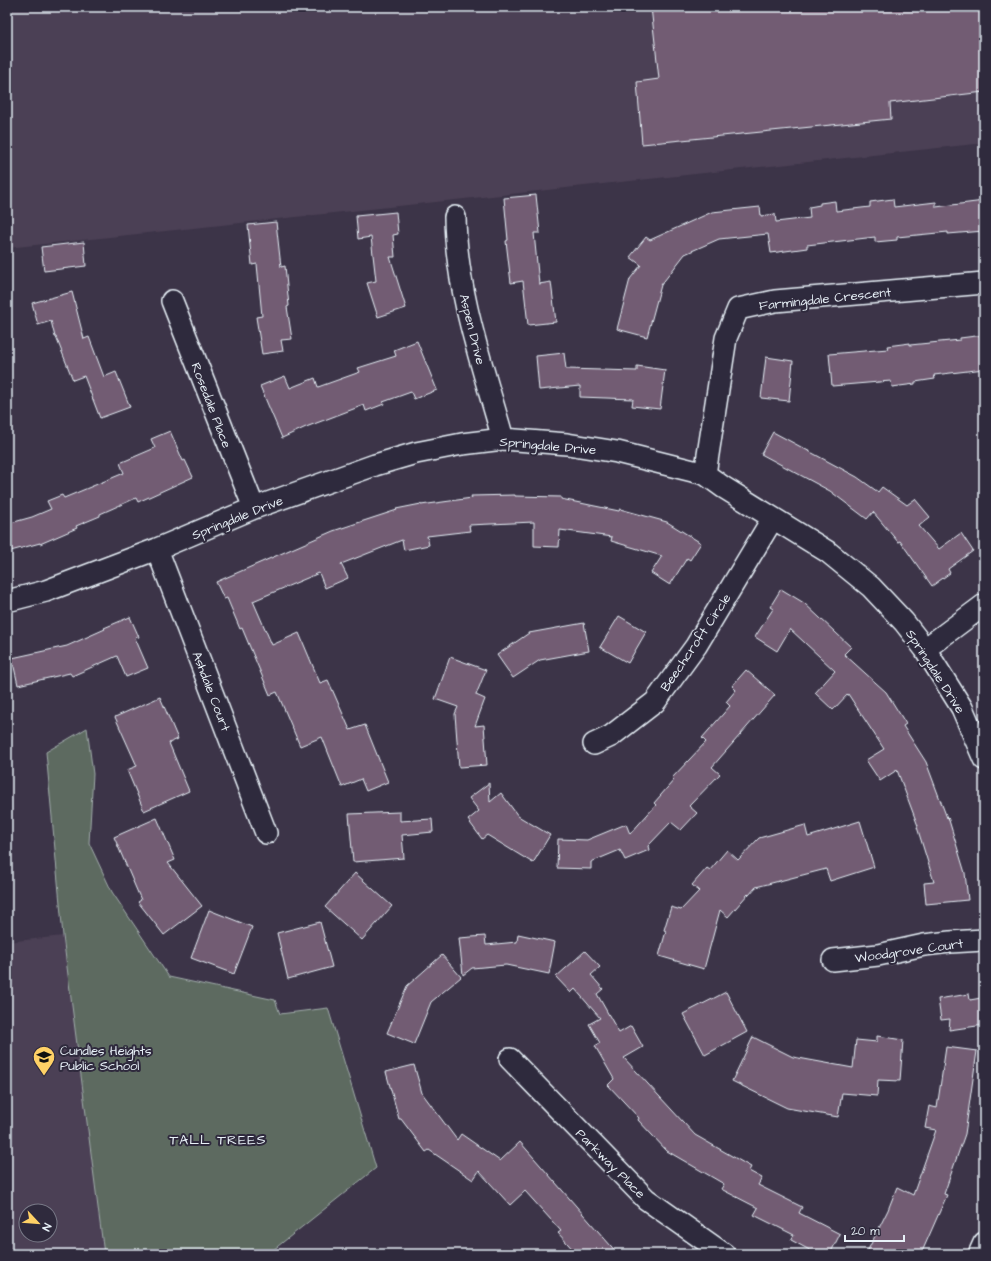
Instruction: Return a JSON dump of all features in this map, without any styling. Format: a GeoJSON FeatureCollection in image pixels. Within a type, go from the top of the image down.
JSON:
{"type":"FeatureCollection","features":[{"type":"Feature","properties":{"kind":"street","name":"Aspen Drive"},"geometry":{"type":"LineString","coordinates":[[455,217],[460,274],[503,439]]}},
{"type":"Feature","properties":{"kind":"street","name":"Farmingdale Crescent"},"geometry":{"type":"LineString","coordinates":[[705,474],[726,338],[738,309],[775,301],[984,283]]}},
{"type":"Feature","properties":{"kind":"street","name":"Rosedale Place"},"geometry":{"type":"LineString","coordinates":[[172,301],[254,508]]}},
{"type":"Feature","properties":{"kind":"street","name":"Springdale Drive"},"geometry":{"type":"LineString","coordinates":[[7,601],[46,591],[157,549],[254,508],[375,465],[416,453],[462,444],[503,439],[567,444],[617,452],[705,474],[723,487],[828,552],[871,587],[904,622],[925,649],[962,708],[984,759]]}},
{"type":"Feature","properties":{"kind":"street","name":"Beechcroft Circle"},"geometry":{"type":"LineString","coordinates":[[594,744],[611,736],[656,702],[696,646],[773,518]]}},
{"type":"Feature","properties":{"kind":"street","name":"Ashdale Court"},"geometry":{"type":"LineString","coordinates":[[157,549],[266,833]]}},
{"type":"Feature","properties":{"kind":"street"},"geometry":{"type":"LineString","coordinates":[[925,649],[984,605]]}},
{"type":"Feature","properties":{"kind":"street","name":"Woodgrove Court"},"geometry":{"type":"LineString","coordinates":[[833,960],[878,955],[924,945],[984,940]]}},
{"type":"Feature","properties":{"kind":"street","name":"Parkway Place"},"geometry":{"type":"LineString","coordinates":[[510,1059],[646,1199],[724,1254]]}},
{"type":"Feature","properties":{"kind":"street"},"geometry":{"type":"LineString","coordinates":[[979,1254],[984,1243]]}},
{"type":"Feature","properties":{"kind":"shaded area"},"geometry":{"type":"Polygon","coordinates":[[[7,7],[984,7],[984,143],[7,248],[7,7]]]}},
{"type":"Feature","properties":{"kind":"shaded area","name":"Cundles Heights Public School"},"geometry":{"type":"Polygon","coordinates":[[[63,936],[104,1254],[7,1254],[7,942],[63,936]]]}},
{"type":"Feature","properties":{"kind":"green space"},"geometry":{"type":"Polygon","coordinates":[[[87,728],[93,774],[89,843],[112,892],[169,977],[275,1000],[280,1014],[328,1008],[376,1168],[268,1254],[104,1254],[63,936],[46,752],[87,728]]]}},
{"type":"Feature","properties":{"kind":"building"},"geometry":{"type":"Polygon","coordinates":[[[651,7],[953,7],[954,10],[984,8],[984,92],[890,103],[891,119],[642,144],[637,82],[659,79],[651,7]]]}},
{"type":"Feature","properties":{"kind":"building"},"geometry":{"type":"Polygon","coordinates":[[[536,195],[540,233],[534,233],[539,284],[551,282],[556,322],[528,325],[523,281],[511,283],[506,241],[508,240],[504,198],[536,195]]]}},
{"type":"Feature","properties":{"kind":"building"},"geometry":{"type":"Polygon","coordinates":[[[893,199],[894,207],[936,202],[936,207],[984,201],[984,231],[948,234],[948,232],[897,237],[897,240],[875,242],[875,237],[807,245],[807,248],[771,253],[768,234],[719,239],[685,254],[661,285],[647,337],[617,329],[630,279],[641,265],[630,257],[646,237],[650,240],[712,212],[760,207],[761,216],[775,214],[776,222],[810,218],[809,207],[820,205],[820,203],[835,201],[836,211],[870,207],[870,202],[893,199]]]}},
{"type":"Feature","properties":{"kind":"building"},"geometry":{"type":"Polygon","coordinates":[[[396,212],[398,234],[393,235],[395,257],[390,257],[406,308],[378,317],[367,283],[376,281],[371,237],[358,239],[356,216],[396,212]]]}},
{"type":"Feature","properties":{"kind":"building"},"geometry":{"type":"Polygon","coordinates":[[[276,222],[281,267],[285,266],[289,306],[287,307],[292,339],[281,340],[283,351],[262,354],[256,317],[262,316],[257,264],[252,265],[248,225],[276,222]]]}},
{"type":"Feature","properties":{"kind":"building"},"geometry":{"type":"Polygon","coordinates":[[[84,242],[86,266],[44,271],[41,247],[84,242]]]}},
{"type":"Feature","properties":{"kind":"building"},"geometry":{"type":"Polygon","coordinates":[[[72,292],[84,339],[89,337],[104,377],[116,372],[130,407],[100,418],[84,376],[73,380],[55,337],[51,321],[38,325],[32,303],[72,292]]]}},
{"type":"Feature","properties":{"kind":"building"},"geometry":{"type":"Polygon","coordinates":[[[984,335],[984,369],[934,375],[935,379],[915,382],[915,384],[892,387],[891,381],[832,386],[829,354],[888,349],[887,346],[960,340],[960,338],[984,335]]]}},
{"type":"Feature","properties":{"kind":"building"},"geometry":{"type":"Polygon","coordinates":[[[417,341],[437,390],[414,399],[411,392],[383,402],[384,404],[366,411],[364,405],[306,427],[282,438],[260,386],[285,376],[290,388],[315,378],[318,387],[360,372],[358,368],[396,356],[394,350],[417,341]]]}},
{"type":"Feature","properties":{"kind":"building"},"geometry":{"type":"Polygon","coordinates":[[[564,353],[566,369],[637,371],[637,366],[665,370],[660,409],[632,406],[633,399],[580,397],[580,386],[539,390],[536,356],[564,353]]]}},
{"type":"Feature","properties":{"kind":"building"},"geometry":{"type":"Polygon","coordinates":[[[766,357],[793,361],[789,401],[761,398],[766,357]]]}},
{"type":"Feature","properties":{"kind":"building"},"geometry":{"type":"Polygon","coordinates":[[[170,431],[183,461],[185,460],[193,477],[138,502],[136,498],[76,526],[77,528],[40,544],[7,552],[7,524],[32,517],[51,509],[47,501],[62,495],[64,498],[124,473],[120,463],[155,448],[151,439],[170,431]]]}},
{"type":"Feature","properties":{"kind":"building"},"geometry":{"type":"Polygon","coordinates":[[[773,432],[857,477],[878,492],[882,487],[907,505],[915,499],[930,517],[919,526],[939,549],[961,533],[973,551],[948,569],[950,573],[932,586],[900,541],[898,542],[873,512],[867,519],[830,491],[761,454],[773,432]]]}},
{"type":"Feature","properties":{"kind":"building"},"geometry":{"type":"Polygon","coordinates":[[[515,495],[561,497],[561,499],[619,511],[620,509],[667,522],[701,543],[690,560],[687,558],[670,585],[651,573],[662,556],[611,541],[612,537],[560,530],[559,547],[534,546],[534,522],[469,525],[470,531],[427,536],[429,545],[404,550],[402,540],[341,564],[348,578],[325,588],[319,573],[253,601],[272,645],[299,633],[320,683],[328,680],[350,730],[365,725],[388,782],[366,791],[361,779],[342,787],[322,737],[300,746],[277,692],[270,695],[242,628],[240,629],[227,598],[224,599],[216,582],[333,531],[397,510],[396,509],[421,504],[472,498],[471,496],[515,495]]]}},
{"type":"Feature","properties":{"kind":"building"},"geometry":{"type":"Polygon","coordinates":[[[781,589],[804,603],[851,647],[844,654],[886,692],[906,724],[903,726],[926,762],[947,818],[948,817],[965,873],[968,900],[926,904],[924,883],[934,882],[917,827],[918,826],[897,770],[880,781],[866,760],[884,749],[848,694],[833,710],[815,693],[835,671],[790,629],[777,651],[755,637],[773,609],[770,607],[781,589]]]}},
{"type":"Feature","properties":{"kind":"building"},"geometry":{"type":"Polygon","coordinates":[[[619,616],[646,632],[628,663],[600,647],[619,616]]]}},
{"type":"Feature","properties":{"kind":"building"},"geometry":{"type":"Polygon","coordinates":[[[130,617],[139,637],[135,638],[148,668],[126,677],[117,656],[72,676],[70,673],[18,685],[12,658],[67,646],[130,617]]]}},
{"type":"Feature","properties":{"kind":"building"},"geometry":{"type":"Polygon","coordinates":[[[584,623],[589,651],[540,660],[513,678],[497,655],[529,633],[584,623]]]}},
{"type":"Feature","properties":{"kind":"building"},"geometry":{"type":"Polygon","coordinates":[[[450,657],[486,670],[476,695],[485,699],[475,726],[484,725],[487,765],[459,767],[455,714],[458,707],[435,699],[450,657]]]}},
{"type":"Feature","properties":{"kind":"building"},"geometry":{"type":"Polygon","coordinates":[[[746,670],[775,695],[712,767],[720,774],[689,806],[697,813],[681,830],[671,822],[648,846],[649,850],[625,860],[620,850],[591,862],[591,869],[557,868],[558,839],[587,840],[626,824],[630,834],[656,805],[654,803],[674,780],[672,778],[706,742],[702,738],[730,706],[726,702],[736,690],[732,686],[746,670]]]}},
{"type":"Feature","properties":{"kind":"building"},"geometry":{"type":"Polygon","coordinates":[[[160,697],[178,739],[169,743],[189,791],[144,811],[127,770],[137,766],[115,717],[160,697]]]}},
{"type":"Feature","properties":{"kind":"building"},"geometry":{"type":"Polygon","coordinates":[[[489,783],[490,802],[501,793],[518,816],[550,835],[533,863],[487,835],[482,839],[468,820],[479,811],[469,798],[489,783]]]}},
{"type":"Feature","properties":{"kind":"building"},"geometry":{"type":"Polygon","coordinates":[[[400,812],[400,821],[432,819],[433,832],[402,835],[404,858],[353,862],[349,814],[400,812]]]}},
{"type":"Feature","properties":{"kind":"building"},"geometry":{"type":"Polygon","coordinates":[[[157,818],[175,860],[168,863],[202,906],[164,935],[138,902],[141,900],[114,837],[157,818]]]}},
{"type":"Feature","properties":{"kind":"building"},"geometry":{"type":"Polygon","coordinates":[[[860,821],[874,867],[830,881],[826,869],[756,887],[728,917],[720,910],[704,969],[659,956],[666,931],[664,930],[671,907],[681,910],[699,891],[692,885],[707,868],[710,870],[727,850],[738,860],[759,838],[805,825],[808,837],[860,821]]]}},
{"type":"Feature","properties":{"kind":"building"},"geometry":{"type":"Polygon","coordinates":[[[355,873],[392,906],[362,940],[325,907],[355,873]]]}},
{"type":"Feature","properties":{"kind":"building"},"geometry":{"type":"Polygon","coordinates":[[[209,910],[252,927],[234,974],[191,958],[209,910]]]}},
{"type":"Feature","properties":{"kind":"building"},"geometry":{"type":"Polygon","coordinates":[[[320,922],[332,967],[288,979],[277,933],[320,922]]]}},
{"type":"Feature","properties":{"kind":"building"},"geometry":{"type":"Polygon","coordinates":[[[518,934],[555,942],[549,974],[506,965],[472,968],[463,975],[459,938],[485,936],[486,945],[517,942],[518,934]]]}},
{"type":"Feature","properties":{"kind":"building"},"geometry":{"type":"Polygon","coordinates":[[[585,951],[600,967],[591,975],[603,989],[597,994],[619,1033],[631,1026],[643,1047],[624,1058],[695,1135],[751,1167],[749,1171],[762,1178],[758,1185],[802,1207],[799,1213],[840,1234],[830,1254],[817,1254],[791,1240],[794,1235],[754,1215],[758,1208],[721,1189],[724,1184],[667,1151],[608,1085],[614,1079],[595,1046],[600,1043],[589,1024],[600,1018],[575,989],[571,993],[556,977],[585,951]]]}},
{"type":"Feature","properties":{"kind":"building"},"geometry":{"type":"Polygon","coordinates":[[[442,955],[461,977],[431,1002],[414,1044],[387,1033],[407,986],[442,955]]]}},
{"type":"Feature","properties":{"kind":"building"},"geometry":{"type":"Polygon","coordinates":[[[726,992],[747,1032],[705,1055],[683,1014],[726,992]]]}},
{"type":"Feature","properties":{"kind":"building"},"geometry":{"type":"Polygon","coordinates":[[[969,994],[970,1000],[981,998],[984,1025],[949,1030],[950,1019],[941,1020],[938,999],[969,994]]]}},
{"type":"Feature","properties":{"kind":"building"},"geometry":{"type":"Polygon","coordinates":[[[877,1036],[903,1040],[900,1081],[878,1080],[877,1096],[842,1093],[838,1117],[787,1108],[732,1081],[753,1037],[793,1057],[853,1068],[856,1040],[877,1042],[877,1036]]]}},
{"type":"Feature","properties":{"kind":"building"},"geometry":{"type":"Polygon","coordinates":[[[946,1047],[977,1051],[965,1134],[944,1194],[947,1195],[921,1254],[866,1254],[888,1210],[897,1187],[913,1195],[936,1130],[925,1128],[929,1106],[937,1108],[946,1047]]]}},
{"type":"Feature","properties":{"kind":"building"},"geometry":{"type":"Polygon","coordinates":[[[414,1065],[422,1093],[457,1140],[461,1134],[500,1161],[520,1142],[618,1254],[577,1254],[558,1233],[561,1231],[525,1191],[510,1205],[479,1171],[473,1180],[429,1150],[426,1152],[401,1119],[399,1119],[386,1072],[414,1065]]]}},
{"type":"Feature","properties":{"kind":"place","name":"Cundles Heights Public School"},"geometry":{"type":"Point","coordinates":[44,1076]}},
{"type":"Feature","properties":{"kind":"district","name":"TALL TREES"},"geometry":{"type":"Point","coordinates":[218,1139]}}]}
